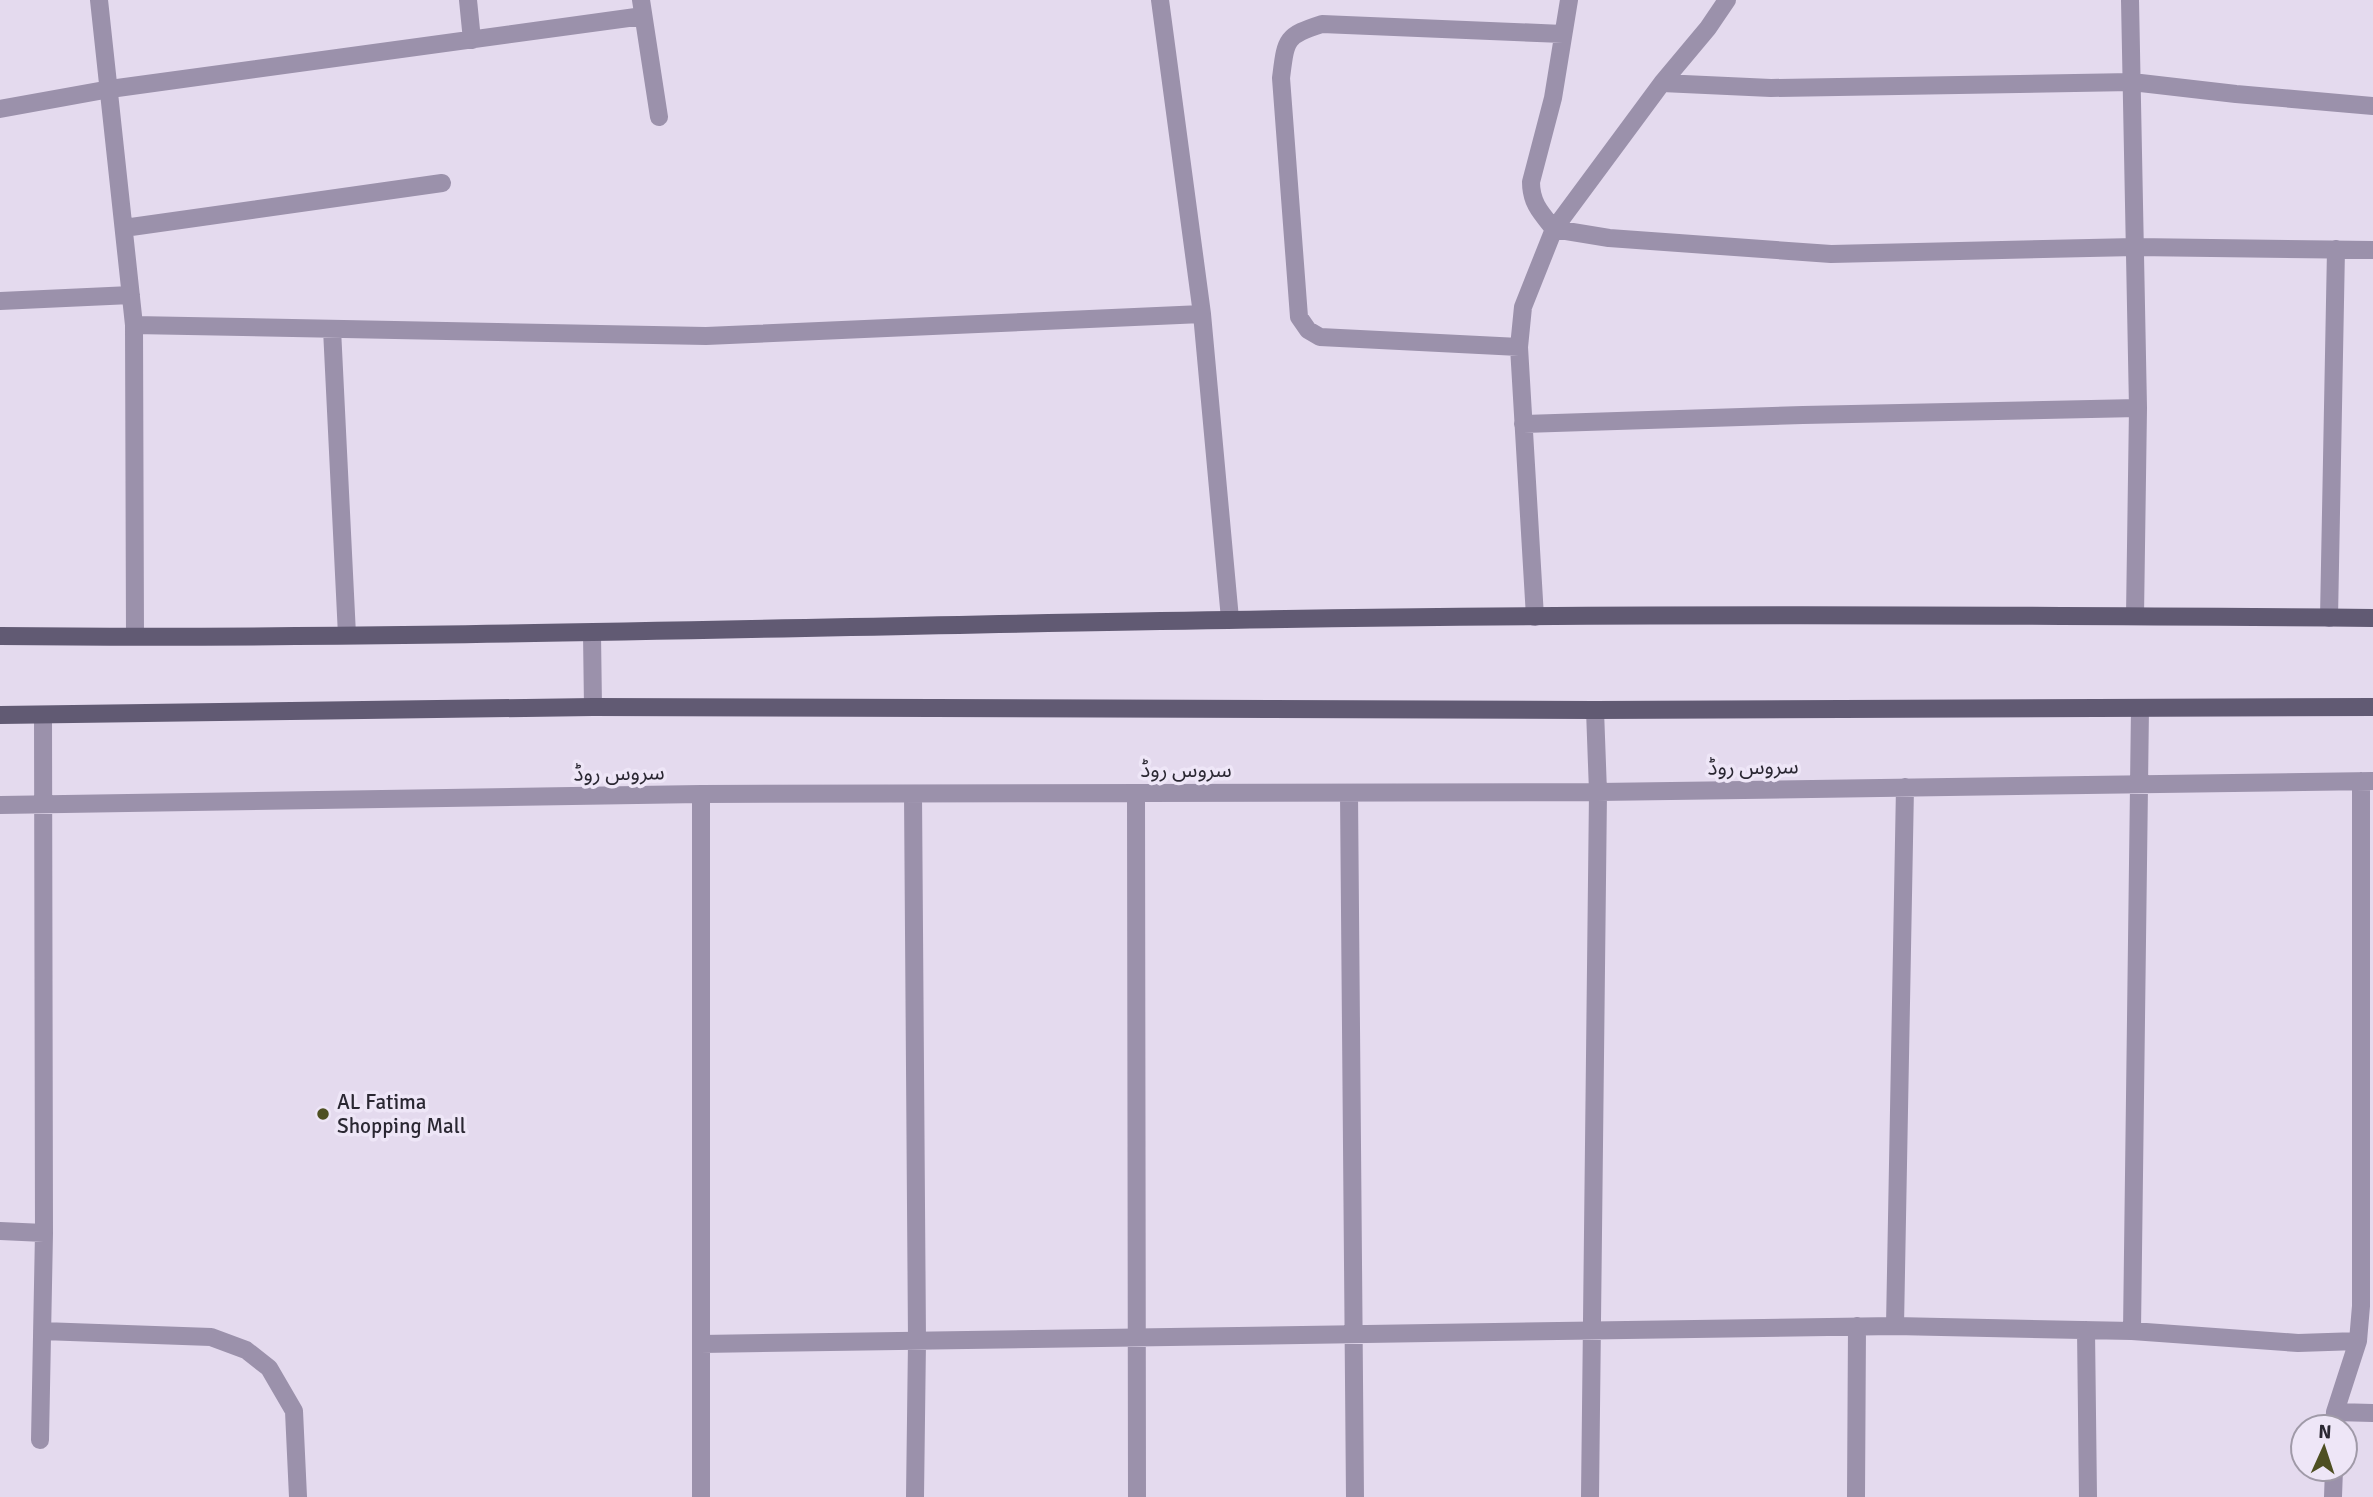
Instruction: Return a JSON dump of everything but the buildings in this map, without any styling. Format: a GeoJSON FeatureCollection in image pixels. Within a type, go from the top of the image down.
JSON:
{"type":"FeatureCollection","features":[{"type":"Feature","properties":{"kind":"main road"},"geometry":{"type":"LineString","coordinates":[[0,636],[592,634],[1230,620],[1535,617],[2373,618]]}},
{"type":"Feature","properties":{"kind":"main road"},"geometry":{"type":"LineString","coordinates":[[0,715],[593,707],[1595,710],[2373,707]]}},
{"type":"Feature","properties":{"kind":"street"},"geometry":{"type":"LineString","coordinates":[[99,0],[134,325],[135,636]]}},
{"type":"Feature","properties":{"kind":"street"},"geometry":{"type":"LineString","coordinates":[[468,0],[472,40]]}},
{"type":"Feature","properties":{"kind":"street"},"geometry":{"type":"LineString","coordinates":[[1160,0],[1202,314],[1230,620]]}},
{"type":"Feature","properties":{"kind":"street"},"geometry":{"type":"LineString","coordinates":[[1569,0],[1553,98],[1531,182],[1531,196],[1554,229],[1609,238],[1831,254],[2135,247],[2373,250]]}},
{"type":"Feature","properties":{"kind":"street"},"geometry":{"type":"LineString","coordinates":[[1535,617],[1518,347],[1523,307],[1554,229],[1727,0]]}},
{"type":"Feature","properties":{"kind":"street"},"geometry":{"type":"LineString","coordinates":[[2130,0],[2138,408],[2135,617]]}},
{"type":"Feature","properties":{"kind":"street"},"geometry":{"type":"LineString","coordinates":[[0,109],[110,89],[472,40],[642,8],[659,117]]}},
{"type":"Feature","properties":{"kind":"street"},"geometry":{"type":"LineString","coordinates":[[1518,347],[1320,337],[1308,330],[1299,317],[1281,78],[1285,47],[1296,32],[1322,24],[1563,34]]}},
{"type":"Feature","properties":{"kind":"street"},"geometry":{"type":"LineString","coordinates":[[1662,83],[1771,89],[2132,82],[2373,106]]}},
{"type":"Feature","properties":{"kind":"street"},"geometry":{"type":"LineString","coordinates":[[124,228],[442,183]]}},
{"type":"Feature","properties":{"kind":"street"},"geometry":{"type":"LineString","coordinates":[[2329,618],[2336,249]]}},
{"type":"Feature","properties":{"kind":"street"},"geometry":{"type":"LineString","coordinates":[[0,301],[131,295]]}},
{"type":"Feature","properties":{"kind":"street"},"geometry":{"type":"LineString","coordinates":[[134,325],[706,336],[1202,314]]}},
{"type":"Feature","properties":{"kind":"street"},"geometry":{"type":"LineString","coordinates":[[332,329],[347,635]]}},
{"type":"Feature","properties":{"kind":"street"},"geometry":{"type":"LineString","coordinates":[[1523,424],[2138,408]]}},
{"type":"Feature","properties":{"kind":"street"},"geometry":{"type":"LineString","coordinates":[[592,634],[593,707]]}},
{"type":"Feature","properties":{"kind":"street"},"geometry":{"type":"LineString","coordinates":[[2132,1331],[2140,708]]}},
{"type":"Feature","properties":{"kind":"street"},"geometry":{"type":"LineString","coordinates":[[1590,1497],[1598,792],[1595,710]]}},
{"type":"Feature","properties":{"kind":"street"},"geometry":{"type":"LineString","coordinates":[[40,1440],[44,1233],[43,715]]}},
{"type":"Feature","properties":{"kind":"street"},"geometry":{"type":"LineString","coordinates":[[2336,1413],[2358,1341],[2361,1306],[2367,781]]}},
{"type":"Feature","properties":{"kind":"street","name":"سروس روڈ"},"geometry":{"type":"LineString","coordinates":[[0,805],[701,794],[1598,792],[2367,781]]}},
{"type":"Feature","properties":{"kind":"street"},"geometry":{"type":"LineString","coordinates":[[1895,1326],[1905,787]]}},
{"type":"Feature","properties":{"kind":"street"},"geometry":{"type":"LineString","coordinates":[[1136,793],[1136,1497]]}},
{"type":"Feature","properties":{"kind":"street"},"geometry":{"type":"LineString","coordinates":[[1349,793],[1355,1497]]}},
{"type":"Feature","properties":{"kind":"street"},"geometry":{"type":"LineString","coordinates":[[701,794],[701,1497]]}},
{"type":"Feature","properties":{"kind":"street"},"geometry":{"type":"LineString","coordinates":[[914,794],[915,1497]]}},
{"type":"Feature","properties":{"kind":"street"},"geometry":{"type":"LineString","coordinates":[[0,1231],[44,1233]]}},
{"type":"Feature","properties":{"kind":"street"},"geometry":{"type":"LineString","coordinates":[[701,1344],[1857,1326],[2132,1331],[2298,1343],[2358,1341]]}},
{"type":"Feature","properties":{"kind":"street"},"geometry":{"type":"LineString","coordinates":[[1856,1497],[1857,1326]]}},
{"type":"Feature","properties":{"kind":"street"},"geometry":{"type":"LineString","coordinates":[[2086,1330],[2088,1497]]}},
{"type":"Feature","properties":{"kind":"street"},"geometry":{"type":"LineString","coordinates":[[42,1331],[211,1337],[246,1350],[269,1368],[294,1410],[298,1497]]}},
{"type":"Feature","properties":{"kind":"place","name":"AL Fatima Shopping Mall"},"geometry":{"type":"Point","coordinates":[323,1114]}}]}
